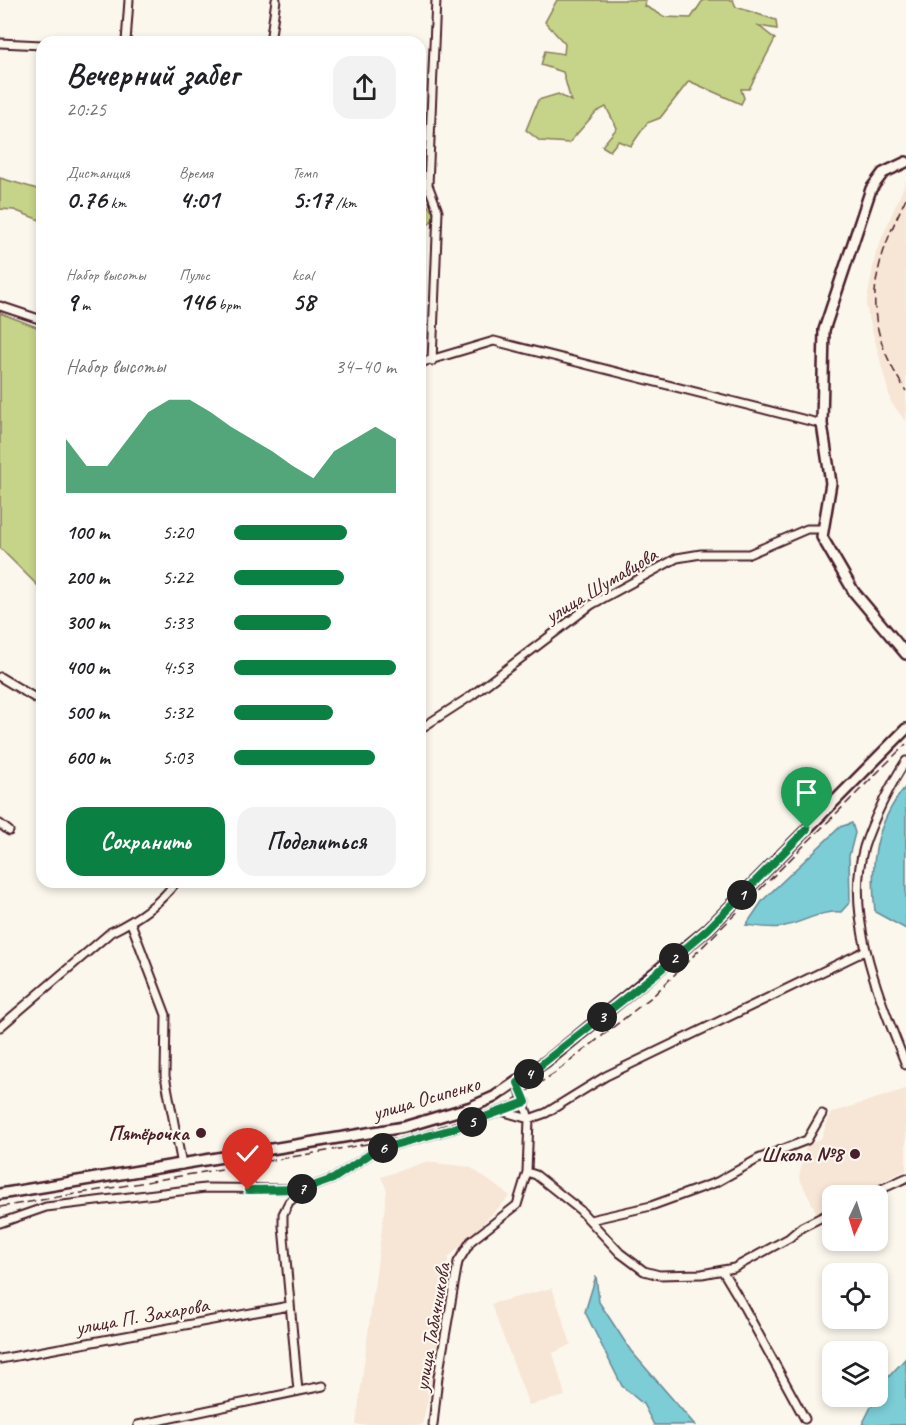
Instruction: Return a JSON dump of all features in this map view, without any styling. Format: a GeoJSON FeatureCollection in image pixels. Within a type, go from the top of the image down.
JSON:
{"type":"FeatureCollection","features":[{"type":"Feature","properties":{"kind":"street"},"geometry":{"type":"LineString","coordinates":[[126,36],[129,0]]}},
{"type":"Feature","properties":{"kind":"street"},"geometry":{"type":"LineString","coordinates":[[271,36],[276,0]]}},
{"type":"Feature","properties":{"kind":"street"},"geometry":{"type":"LineString","coordinates":[[432,361],[438,211],[428,185],[436,0]]}},
{"type":"Feature","properties":{"kind":"street"},"geometry":{"type":"LineString","coordinates":[[0,43],[36,45]]}},
{"type":"Feature","properties":{"kind":"street"},"geometry":{"type":"LineString","coordinates":[[906,162],[883,173],[871,189],[824,330],[822,424],[831,483],[822,529],[825,545],[854,592],[906,654]]}},
{"type":"Feature","properties":{"kind":"street"},"geometry":{"type":"LineString","coordinates":[[0,306],[36,318]]}},
{"type":"Feature","properties":{"kind":"street"},"geometry":{"type":"LineString","coordinates":[[426,362],[494,340],[822,424]]}},
{"type":"Feature","properties":{"kind":"street","name":"улица Шумавцова"},"geometry":{"type":"LineString","coordinates":[[426,725],[471,696],[591,605],[677,558],[701,554],[750,554],[807,529],[822,529]]}},
{"type":"Feature","properties":{"kind":"street"},"geometry":{"type":"LineString","coordinates":[[0,676],[36,698]]}},
{"type":"Feature","properties":{"kind":"street","name":"улица Осипенко"},"geometry":{"type":"LineString","coordinates":[[0,1194],[404,1127],[471,1107],[518,1083],[650,979],[708,929],[906,729]]}},
{"type":"Feature","properties":{"kind":"street"},"geometry":{"type":"LineString","coordinates":[[906,761],[891,784],[864,848],[859,896],[865,951],[906,1065]]}},
{"type":"Feature","properties":{"kind":"street"},"geometry":{"type":"LineString","coordinates":[[0,824],[9,831]]}},
{"type":"Feature","properties":{"kind":"street"},"geometry":{"type":"LineString","coordinates":[[0,1027],[111,932],[131,923],[165,897],[172,888]]}},
{"type":"Feature","properties":{"kind":"street"},"geometry":{"type":"LineString","coordinates":[[131,923],[166,1014],[165,1076],[182,1165]]}},
{"type":"Feature","properties":{"kind":"street"},"geometry":{"type":"LineString","coordinates":[[530,1119],[546,1113],[606,1076],[865,951]]}},
{"type":"Feature","properties":{"kind":"street","name":"улица Табачникова"},"geometry":{"type":"LineString","coordinates":[[433,1425],[438,1377],[458,1262],[471,1241],[517,1205],[527,1172],[530,1119],[518,1083]]}},
{"type":"Feature","properties":{"kind":"street"},"geometry":{"type":"LineString","coordinates":[[0,1223],[46,1207],[184,1190],[305,1189],[333,1179],[376,1150],[404,1144],[526,1102]]}},
{"type":"Feature","properties":{"kind":"street","name":"улица Осипенко"},"geometry":{"type":"LineString","coordinates":[[501,1111],[530,1119]]}},
{"type":"Feature","properties":{"kind":"street"},"geometry":{"type":"LineString","coordinates":[[590,1220],[651,1206],[717,1182],[758,1159],[807,1140],[822,1114]]}},
{"type":"Feature","properties":{"kind":"street"},"geometry":{"type":"LineString","coordinates":[[527,1172],[536,1175],[590,1220],[620,1253],[644,1271],[659,1275],[691,1275],[734,1268],[822,1217]]}},
{"type":"Feature","properties":{"kind":"street"},"geometry":{"type":"LineString","coordinates":[[888,1186],[906,1178]]}},
{"type":"Feature","properties":{"kind":"street"},"geometry":{"type":"LineString","coordinates":[[298,1391],[283,1214],[289,1202],[305,1189]]}},
{"type":"Feature","properties":{"kind":"street"},"geometry":{"type":"LineString","coordinates":[[722,1270],[804,1419]]}},
{"type":"Feature","properties":{"kind":"street","name":"улица П. Захарова"},"geometry":{"type":"LineString","coordinates":[[0,1359],[289,1306]]}},
{"type":"Feature","properties":{"kind":"street"},"geometry":{"type":"LineString","coordinates":[[138,1425],[323,1386]]}},
{"type":"Feature","properties":{"kind":"shaded area"},"geometry":{"type":"Polygon","coordinates":[[[906,181],[906,422],[891,402],[866,306],[876,252],[906,181]]]}},
{"type":"Feature","properties":{"kind":"shaded area","name":"Школа №8"},"geometry":{"type":"Polygon","coordinates":[[[906,1089],[906,1170],[875,1185],[822,1185],[822,1211],[817,1214],[799,1177],[806,1146],[821,1139],[831,1113],[906,1089]]]}},
{"type":"Feature","properties":{"kind":"shaded area"},"geometry":{"type":"Polygon","coordinates":[[[425,1162],[470,1167],[510,1196],[448,1258],[434,1372],[422,1425],[356,1425],[387,1190],[381,1177],[425,1162]]]}},
{"type":"Feature","properties":{"kind":"shaded area"},"geometry":{"type":"Polygon","coordinates":[[[552,1288],[571,1344],[553,1353],[565,1396],[529,1405],[491,1304],[552,1288]]]}},
{"type":"Feature","properties":{"kind":"green space"},"geometry":{"type":"Polygon","coordinates":[[[557,0],[646,0],[645,6],[665,17],[691,18],[703,0],[733,0],[736,7],[776,20],[777,29],[759,26],[775,39],[749,89],[741,89],[744,98],[741,104],[689,81],[660,118],[647,123],[631,146],[618,141],[610,151],[602,146],[617,128],[606,107],[596,112],[569,143],[540,141],[526,130],[538,100],[558,94],[571,101],[563,72],[541,65],[545,51],[564,54],[565,44],[545,22],[557,0]]]}},
{"type":"Feature","properties":{"kind":"green space"},"geometry":{"type":"Polygon","coordinates":[[[0,178],[36,189],[36,219],[14,210],[0,209],[0,178]]]}},
{"type":"Feature","properties":{"kind":"green space"},"geometry":{"type":"Polygon","coordinates":[[[426,206],[433,211],[433,219],[426,225],[426,206]]]}},
{"type":"Feature","properties":{"kind":"green space"},"geometry":{"type":"Polygon","coordinates":[[[0,313],[36,327],[36,584],[0,548],[0,313]]]}},
{"type":"Feature","properties":{"kind":"water"},"geometry":{"type":"Polygon","coordinates":[[[906,786],[906,929],[875,912],[873,878],[874,861],[881,830],[887,815],[906,786]]]}},
{"type":"Feature","properties":{"kind":"water"},"geometry":{"type":"Polygon","coordinates":[[[852,823],[855,833],[849,856],[850,902],[841,912],[825,913],[780,927],[746,925],[763,900],[840,827],[852,823]]]}},
{"type":"Feature","properties":{"kind":"water"},"geometry":{"type":"Polygon","coordinates":[[[596,1276],[599,1302],[631,1351],[695,1425],[654,1425],[643,1404],[622,1386],[585,1312],[596,1276]]]}},
{"type":"Feature","properties":{"kind":"water"},"geometry":{"type":"Polygon","coordinates":[[[906,1358],[906,1425],[862,1425],[871,1407],[888,1407],[888,1378],[906,1358]]]}},
{"type":"Feature","properties":{"kind":"railway"},"geometry":{"type":"LineString","coordinates":[[906,198],[884,250],[875,295],[876,318],[881,341],[906,391]]}},
{"type":"Feature","properties":{"kind":"railway"},"geometry":{"type":"LineString","coordinates":[[0,1207],[408,1137],[504,1106],[555,1073],[654,995],[906,744]]}},
{"type":"Feature","properties":{"kind":"place","name":"Пятёрочка"},"geometry":{"type":"Point","coordinates":[201,1133]}},
{"type":"Feature","properties":{"kind":"place","name":"Школа №8"},"geometry":{"type":"Point","coordinates":[855,1154]}},
{"type":"Feature","properties":{"kind":"route"},"geometry":{"type":"LineString","coordinates":[[248,1190],[305,1189],[333,1179],[376,1150],[449,1130],[526,1102],[518,1083],[658,972],[708,929],[807,829]]}}]}
